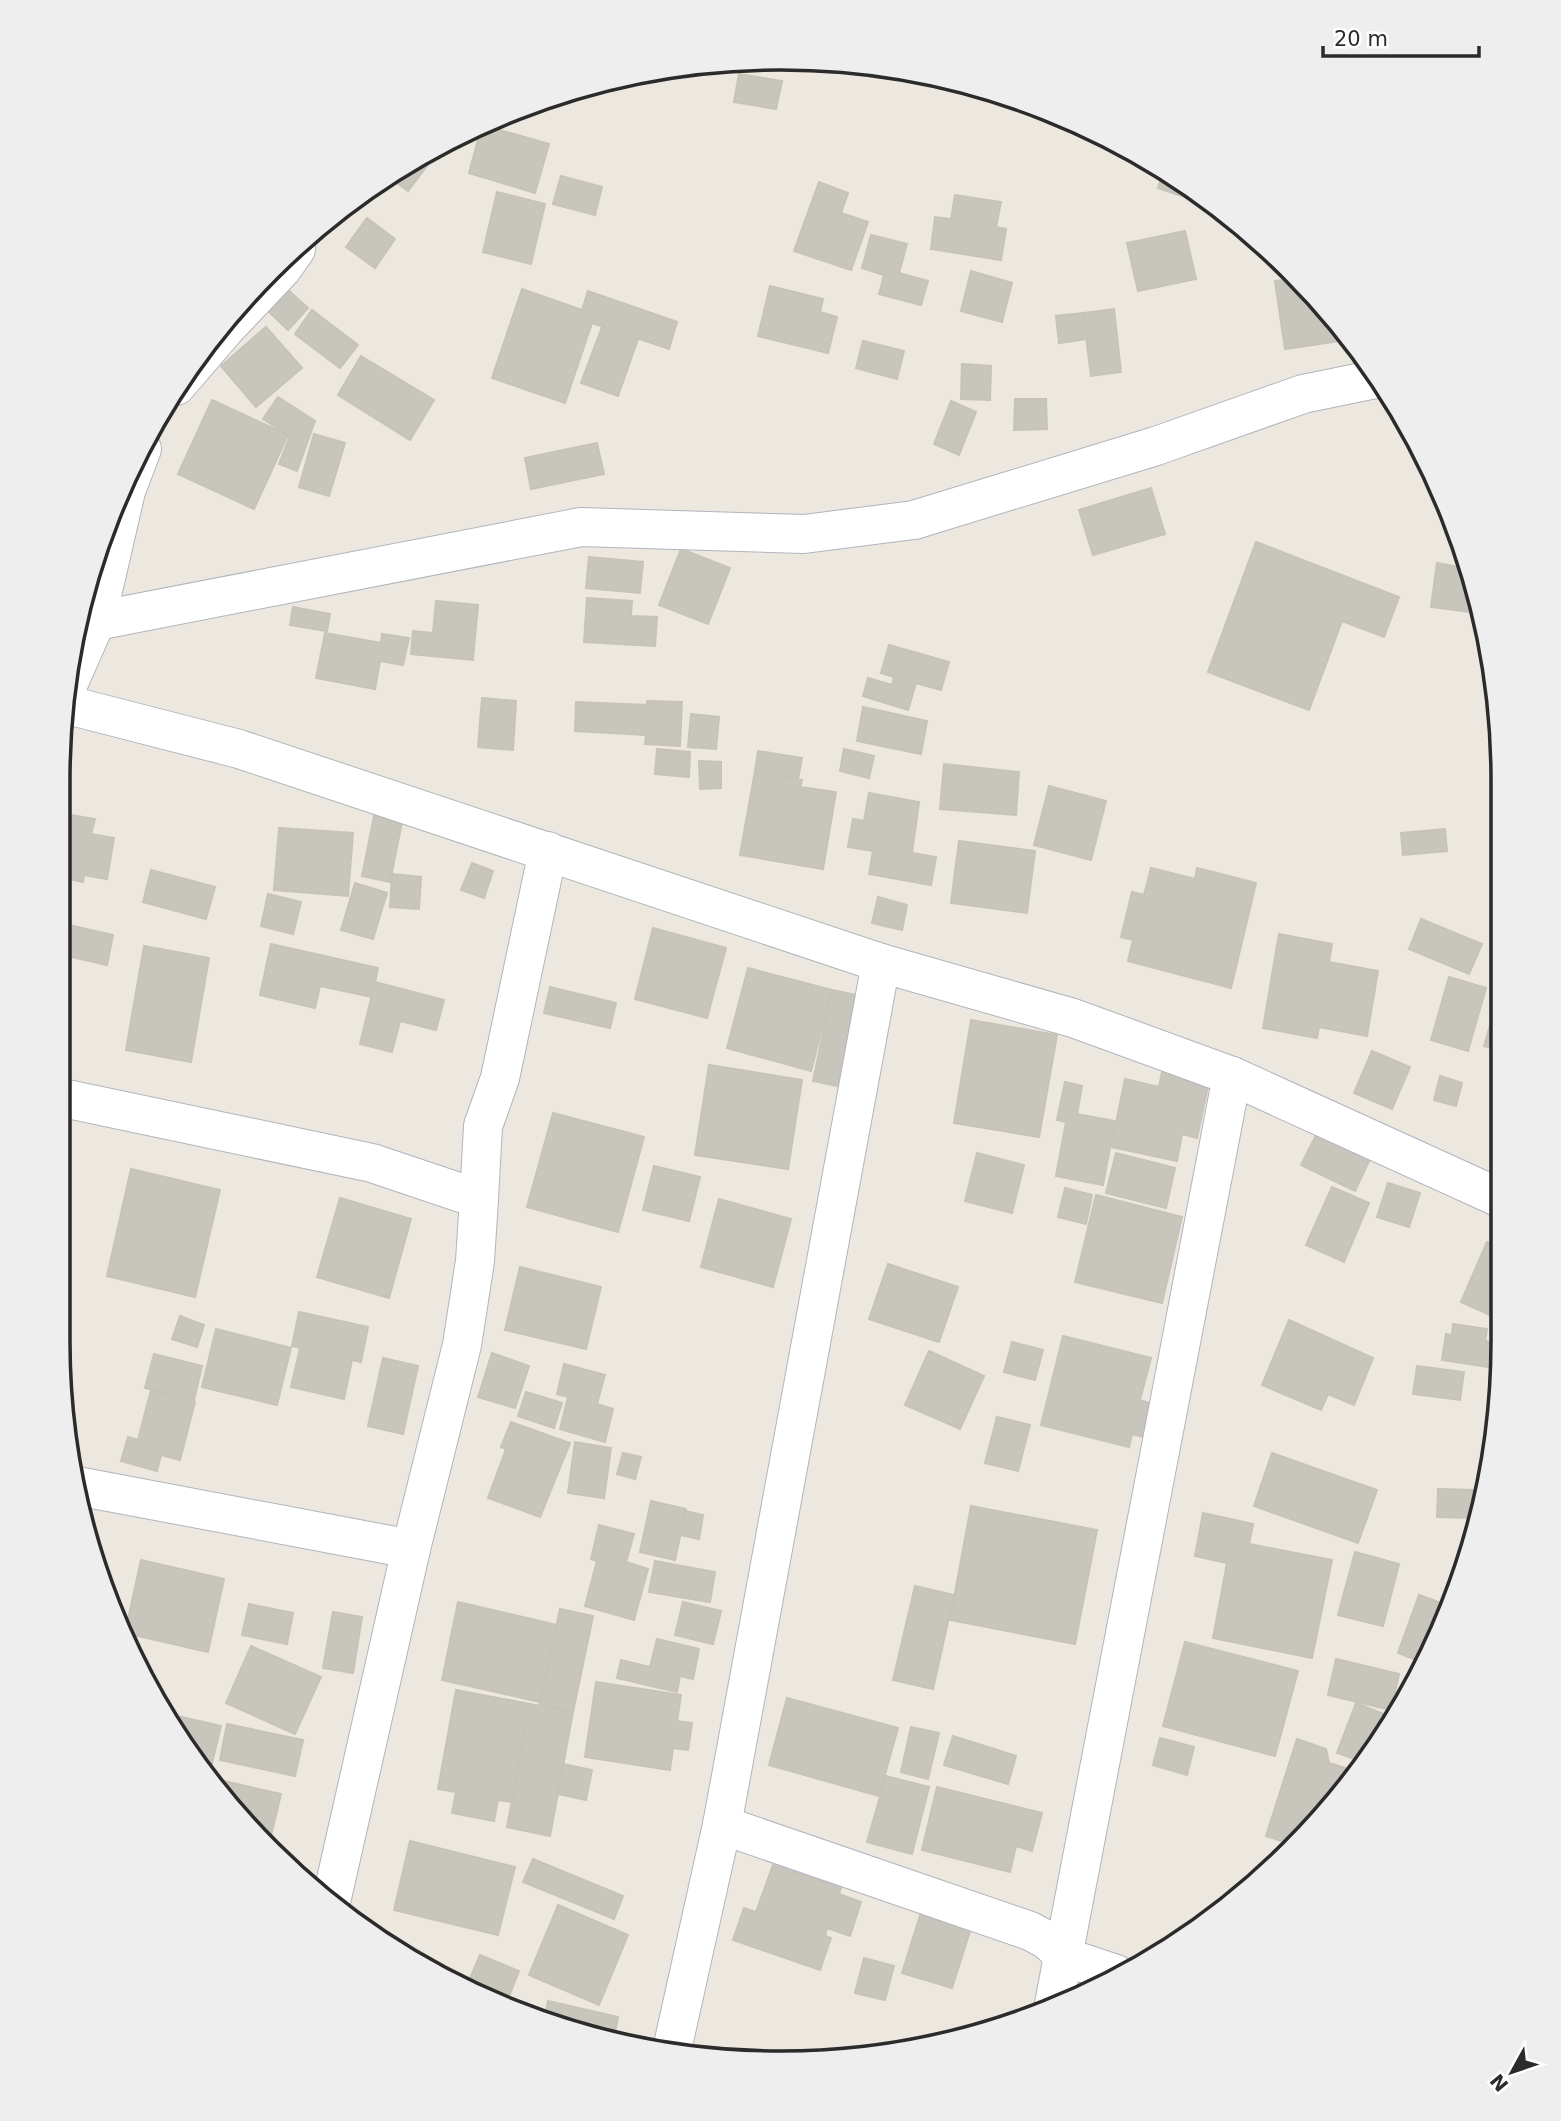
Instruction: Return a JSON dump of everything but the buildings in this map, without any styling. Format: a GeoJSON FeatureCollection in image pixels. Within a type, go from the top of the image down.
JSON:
{"type":"FeatureCollection","features":[{"type":"Feature","properties":{"kind":"street"},"geometry":{"type":"LineString","coordinates":[[96,621],[581,527],[804,534],[914,520],[1156,446],[1303,394],[1367,381]]}},
{"type":"Feature","properties":{"kind":"street"},"geometry":{"type":"LineString","coordinates":[[82,652],[96,621],[120,519]]}},
{"type":"Feature","properties":{"kind":"street"},"geometry":{"type":"LineString","coordinates":[[74,707],[239,748],[881,963],[1073,1018],[1232,1076],[1491,1194]]}},
{"type":"Feature","properties":{"kind":"street"},"geometry":{"type":"LineString","coordinates":[[333,1892],[411,1549],[462,1345],[475,1261],[483,1126],[500,1078],[548,851]]}},
{"type":"Feature","properties":{"kind":"street"},"geometry":{"type":"LineString","coordinates":[[674,2042],[722,1825],[881,963]]}},
{"type":"Feature","properties":{"kind":"street"},"geometry":{"type":"LineString","coordinates":[[1056,1995],[1232,1076]]}},
{"type":"Feature","properties":{"kind":"street"},"geometry":{"type":"LineString","coordinates":[[70,1100],[372,1163],[480,1199]]}},
{"type":"Feature","properties":{"kind":"street"},"geometry":{"type":"LineString","coordinates":[[86,1488],[411,1549]]}},
{"type":"Feature","properties":{"kind":"street"},"geometry":{"type":"LineString","coordinates":[[722,1825],[1030,1931],[1047,1940],[1065,1956],[1108,1971]]}}]}
